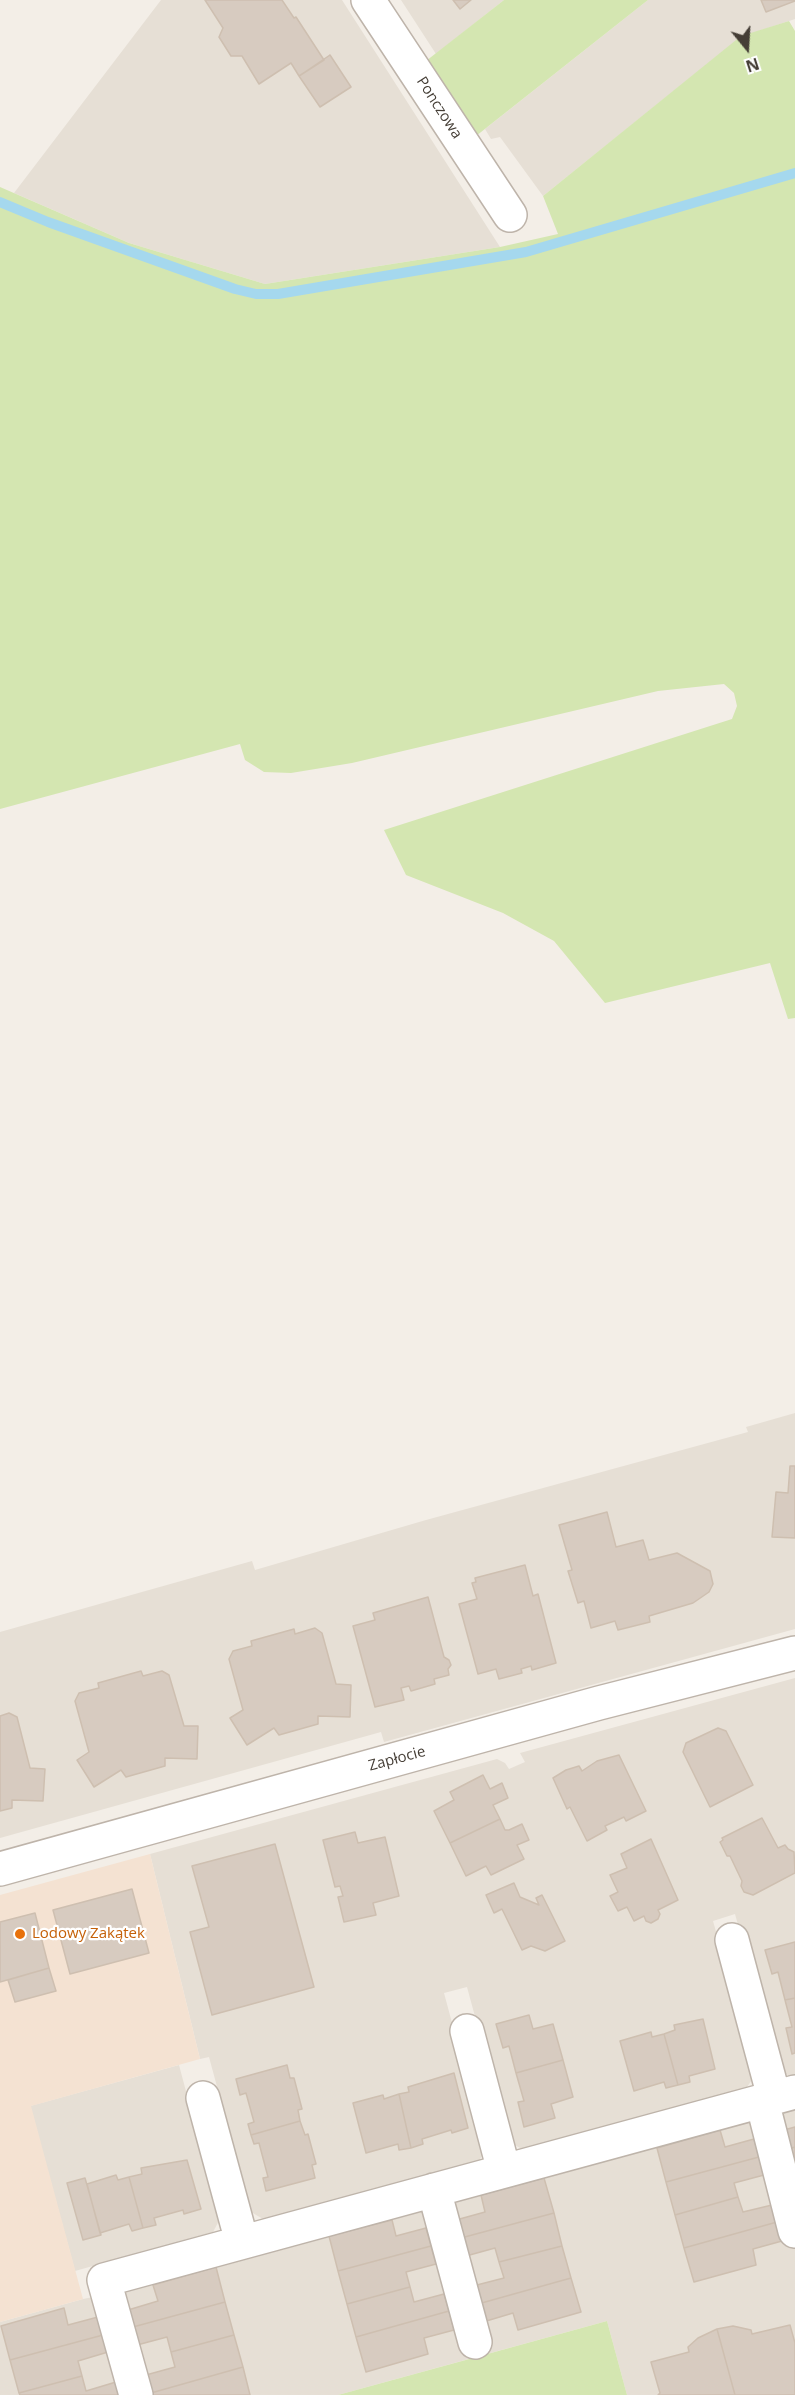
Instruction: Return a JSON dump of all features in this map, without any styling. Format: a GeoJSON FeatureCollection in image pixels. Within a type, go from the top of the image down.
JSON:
{"type":"FeatureCollection","features":[{"type":"Feature","properties":{"kind":"street","name":"Ponczowa"},"geometry":{"type":"LineString","coordinates":[[368,0],[510,215]]}},
{"type":"Feature","properties":{"kind":"street","name":"Zapłocie"},"geometry":{"type":"LineString","coordinates":[[0,1869],[599,1703],[795,1653]]}},
{"type":"Feature","properties":{"kind":"street"},"geometry":{"type":"LineString","coordinates":[[732,1940],[777,2096],[795,2231]]}},
{"type":"Feature","properties":{"kind":"street"},"geometry":{"type":"LineString","coordinates":[[467,2031],[504,2170]]}},
{"type":"Feature","properties":{"kind":"street"},"geometry":{"type":"LineString","coordinates":[[136,2395],[104,2280],[777,2096]]}},
{"type":"Feature","properties":{"kind":"street"},"geometry":{"type":"LineString","coordinates":[[203,2098],[242,2242]]}},
{"type":"Feature","properties":{"kind":"street"},"geometry":{"type":"LineString","coordinates":[[434,2190],[475,2342]]}},
{"type":"Feature","properties":{"kind":"shaded area"},"geometry":{"type":"Polygon","coordinates":[[[161,0],[342,0],[500,247],[265,284],[129,243],[14,193],[161,0]]]}},
{"type":"Feature","properties":{"kind":"shaded area"},"geometry":{"type":"Polygon","coordinates":[[[401,0],[504,0],[436,54],[401,0]]]}},
{"type":"Feature","properties":{"kind":"shaded area"},"geometry":{"type":"Polygon","coordinates":[[[648,0],[795,0],[795,19],[741,37],[543,196],[500,137],[491,139],[485,129],[648,0]]]}},
{"type":"Feature","properties":{"kind":"shaded area"},"geometry":{"type":"Polygon","coordinates":[[[795,1413],[795,1629],[384,1742],[381,1732],[0,1838],[0,1632],[252,1561],[255,1570],[426,1520],[748,1432],[746,1427],[795,1413]]]}},
{"type":"Feature","properties":{"kind":"shaded area"},"geometry":{"type":"Polygon","coordinates":[[[795,1678],[795,2074],[789,2076],[778,2068],[735,1914],[713,1921],[756,2074],[747,2087],[522,2149],[509,2142],[467,1987],[444,1993],[486,2149],[479,2161],[263,2219],[251,2212],[209,2057],[200,2059],[150,1854],[497,1759],[505,1763],[509,1769],[525,1762],[520,1753],[795,1678]]]}},
{"type":"Feature","properties":{"kind":"shaded area"},"geometry":{"type":"Polygon","coordinates":[[[150,1854],[200,2059],[31,2106],[83,2299],[0,2322],[0,1895],[150,1854]]]}},
{"type":"Feature","properties":{"kind":"shaded area"},"geometry":{"type":"Polygon","coordinates":[[[179,2065],[220,2219],[213,2232],[75,2271],[30,2106],[179,2065]]]}},
{"type":"Feature","properties":{"kind":"shaded area"},"geometry":{"type":"Polygon","coordinates":[[[795,2110],[795,2395],[627,2395],[607,2321],[338,2395],[0,2395],[0,2322],[83,2299],[153,2285],[795,2110]]]}},
{"type":"Feature","properties":{"kind":"green space"},"geometry":{"type":"Polygon","coordinates":[[[504,0],[648,0],[476,136],[426,61],[504,0]]]}},
{"type":"Feature","properties":{"kind":"green space"},"geometry":{"type":"Polygon","coordinates":[[[789,21],[795,31],[795,1018],[788,1019],[770,963],[605,1003],[554,941],[503,913],[406,875],[384,830],[732,719],[737,706],[734,693],[724,684],[658,691],[352,763],[291,773],[264,772],[245,760],[240,744],[0,809],[0,187],[129,243],[265,284],[500,247],[558,234],[543,196],[741,36],[789,21]]]}},
{"type":"Feature","properties":{"kind":"green space"},"geometry":{"type":"Polygon","coordinates":[[[607,2321],[627,2395],[338,2395],[462,2361],[607,2321]]]}},
{"type":"Feature","properties":{"kind":"building"},"geometry":{"type":"Polygon","coordinates":[[[205,0],[282,0],[324,60],[299,76],[291,63],[259,84],[242,56],[231,56],[219,37],[223,28],[205,0]]]}},
{"type":"Feature","properties":{"kind":"building"},"geometry":{"type":"Polygon","coordinates":[[[453,0],[471,0],[460,9],[453,0]]]}},
{"type":"Feature","properties":{"kind":"building"},"geometry":{"type":"Polygon","coordinates":[[[761,0],[795,0],[795,1],[766,12],[761,0]]]}},
{"type":"Feature","properties":{"kind":"building"},"geometry":{"type":"Polygon","coordinates":[[[330,55],[351,87],[320,107],[299,76],[330,55]]]}},
{"type":"Feature","properties":{"kind":"building"},"geometry":{"type":"Polygon","coordinates":[[[790,1466],[795,1466],[795,1538],[772,1537],[776,1492],[788,1493],[790,1466]]]}},
{"type":"Feature","properties":{"kind":"building"},"geometry":{"type":"Polygon","coordinates":[[[607,1512],[616,1547],[643,1540],[649,1560],[677,1553],[710,1571],[713,1584],[709,1592],[693,1603],[649,1616],[650,1622],[618,1630],[615,1621],[591,1628],[584,1601],[578,1603],[568,1571],[572,1570],[559,1525],[607,1512]]]}},
{"type":"Feature","properties":{"kind":"building"},"geometry":{"type":"Polygon","coordinates":[[[525,1565],[533,1596],[538,1594],[556,1663],[532,1670],[531,1666],[521,1669],[522,1673],[499,1679],[496,1669],[478,1674],[459,1604],[477,1599],[472,1583],[476,1582],[475,1578],[525,1565]]]}},
{"type":"Feature","properties":{"kind":"building"},"geometry":{"type":"Polygon","coordinates":[[[428,1597],[444,1657],[451,1665],[448,1669],[449,1675],[434,1679],[435,1684],[411,1691],[409,1686],[401,1688],[404,1700],[375,1707],[353,1626],[375,1620],[373,1613],[428,1597]]]}},
{"type":"Feature","properties":{"kind":"building"},"geometry":{"type":"Polygon","coordinates":[[[315,1628],[322,1633],[336,1684],[351,1685],[350,1717],[318,1716],[318,1724],[279,1735],[274,1728],[247,1745],[230,1718],[243,1710],[229,1659],[233,1651],[252,1646],[251,1641],[294,1629],[295,1634],[315,1628]]]}},
{"type":"Feature","properties":{"kind":"building"},"geometry":{"type":"Polygon","coordinates":[[[141,1671],[143,1676],[162,1671],[169,1675],[184,1726],[198,1726],[197,1759],[165,1758],[165,1766],[126,1777],[121,1770],[94,1787],[77,1760],[89,1752],[75,1701],[79,1693],[99,1688],[98,1683],[141,1671]]]}},
{"type":"Feature","properties":{"kind":"building"},"geometry":{"type":"Polygon","coordinates":[[[9,1713],[17,1717],[30,1768],[45,1769],[43,1801],[12,1800],[12,1808],[0,1811],[0,1716],[9,1713]]]}},
{"type":"Feature","properties":{"kind":"building"},"geometry":{"type":"Polygon","coordinates":[[[718,1728],[726,1731],[753,1785],[710,1807],[683,1752],[686,1743],[718,1728]]]}},
{"type":"Feature","properties":{"kind":"building"},"geometry":{"type":"Polygon","coordinates":[[[619,1755],[646,1811],[626,1821],[624,1817],[605,1826],[607,1830],[587,1841],[570,1807],[567,1809],[553,1778],[566,1770],[579,1766],[582,1771],[597,1761],[619,1755]]]}},
{"type":"Feature","properties":{"kind":"building"},"geometry":{"type":"Polygon","coordinates":[[[483,1775],[490,1789],[502,1783],[508,1798],[493,1805],[500,1819],[450,1843],[434,1811],[454,1800],[450,1792],[483,1775]]]}},
{"type":"Feature","properties":{"kind":"building"},"geometry":{"type":"Polygon","coordinates":[[[762,1818],[778,1848],[785,1845],[794,1852],[795,1873],[753,1895],[744,1892],[741,1886],[742,1881],[730,1856],[727,1856],[720,1842],[722,1838],[762,1818]]]}},
{"type":"Feature","properties":{"kind":"building"},"geometry":{"type":"Polygon","coordinates":[[[500,1819],[505,1830],[522,1824],[529,1840],[517,1845],[524,1859],[491,1875],[486,1866],[466,1876],[450,1843],[500,1819]]]}},
{"type":"Feature","properties":{"kind":"building"},"geometry":{"type":"Polygon","coordinates":[[[355,1832],[358,1843],[385,1837],[399,1896],[373,1903],[376,1915],[344,1922],[338,1897],[343,1896],[340,1886],[335,1887],[323,1840],[355,1832]]]}},
{"type":"Feature","properties":{"kind":"building"},"geometry":{"type":"Polygon","coordinates":[[[651,1839],[678,1900],[658,1910],[660,1914],[658,1919],[651,1923],[646,1921],[644,1916],[634,1921],[627,1907],[618,1911],[610,1896],[618,1892],[610,1875],[627,1868],[621,1854],[651,1839]]]}},
{"type":"Feature","properties":{"kind":"building"},"geometry":{"type":"Polygon","coordinates":[[[275,1844],[314,1987],[212,2015],[190,1932],[209,1927],[192,1866],[275,1844]]]}},
{"type":"Feature","properties":{"kind":"building"},"geometry":{"type":"Polygon","coordinates":[[[514,1883],[520,1897],[539,1905],[536,1898],[542,1895],[565,1941],[545,1951],[531,1946],[522,1950],[502,1909],[494,1913],[486,1895],[514,1883]]]}},
{"type":"Feature","properties":{"kind":"building"},"geometry":{"type":"Polygon","coordinates":[[[132,1889],[149,1953],[70,1974],[53,1910],[132,1889]]]}},
{"type":"Feature","properties":{"kind":"building"},"geometry":{"type":"Polygon","coordinates":[[[35,1913],[49,1968],[0,1982],[0,1922],[35,1913]]]}},
{"type":"Feature","properties":{"kind":"building"},"geometry":{"type":"Polygon","coordinates":[[[795,1942],[795,1998],[785,2000],[778,1972],[772,1974],[765,1950],[795,1942]]]}},
{"type":"Feature","properties":{"kind":"building"},"geometry":{"type":"Polygon","coordinates":[[[49,1968],[56,1991],[15,2002],[8,1980],[49,1968]]]}},
{"type":"Feature","properties":{"kind":"building"},"geometry":{"type":"Polygon","coordinates":[[[795,1998],[795,2053],[792,2054],[786,2028],[792,2027],[785,2000],[795,1998]]]}},
{"type":"Feature","properties":{"kind":"building"},"geometry":{"type":"Polygon","coordinates":[[[529,2015],[533,2029],[553,2024],[563,2060],[516,2073],[509,2046],[503,2048],[496,2024],[529,2015]]]}},
{"type":"Feature","properties":{"kind":"building"},"geometry":{"type":"Polygon","coordinates":[[[703,2019],[715,2069],[689,2076],[690,2082],[678,2085],[664,2034],[675,2030],[674,2025],[703,2019]]]}},
{"type":"Feature","properties":{"kind":"building"},"geometry":{"type":"Polygon","coordinates":[[[651,2032],[652,2037],[664,2034],[678,2085],[666,2088],[664,2082],[634,2091],[620,2041],[651,2032]]]}},
{"type":"Feature","properties":{"kind":"building"},"geometry":{"type":"Polygon","coordinates":[[[563,2060],[573,2097],[551,2104],[555,2118],[524,2127],[518,2102],[524,2101],[516,2073],[563,2060]]]}},
{"type":"Feature","properties":{"kind":"building"},"geometry":{"type":"Polygon","coordinates":[[[287,2065],[290,2078],[294,2078],[302,2109],[298,2110],[300,2121],[251,2135],[248,2124],[254,2122],[246,2093],[240,2095],[236,2079],[287,2065]]]}},
{"type":"Feature","properties":{"kind":"building"},"geometry":{"type":"Polygon","coordinates":[[[454,2073],[468,2128],[452,2133],[451,2130],[422,2139],[423,2144],[411,2148],[399,2094],[409,2092],[408,2087],[454,2073]]]}},
{"type":"Feature","properties":{"kind":"building"},"geometry":{"type":"Polygon","coordinates":[[[399,2094],[411,2148],[399,2150],[398,2144],[366,2153],[353,2103],[383,2095],[384,2099],[399,2094]]]}},
{"type":"Feature","properties":{"kind":"building"},"geometry":{"type":"Polygon","coordinates":[[[300,2121],[305,2135],[308,2134],[316,2164],[312,2165],[315,2178],[266,2191],[263,2178],[268,2177],[259,2143],[254,2144],[251,2135],[300,2121]]]}},
{"type":"Feature","properties":{"kind":"building"},"geometry":{"type":"Polygon","coordinates":[[[795,2127],[795,2147],[789,2149],[784,2130],[795,2127]]]}},
{"type":"Feature","properties":{"kind":"building"},"geometry":{"type":"Polygon","coordinates":[[[720,2130],[725,2147],[754,2139],[759,2157],[666,2182],[657,2148],[720,2130]]]}},
{"type":"Feature","properties":{"kind":"building"},"geometry":{"type":"Polygon","coordinates":[[[795,2147],[795,2166],[789,2149],[795,2147]]]}},
{"type":"Feature","properties":{"kind":"building"},"geometry":{"type":"Polygon","coordinates":[[[759,2157],[764,2175],[734,2183],[738,2197],[675,2215],[666,2182],[759,2157]]]}},
{"type":"Feature","properties":{"kind":"building"},"geometry":{"type":"Polygon","coordinates":[[[187,2160],[201,2209],[184,2214],[183,2210],[154,2218],[156,2225],[143,2228],[129,2177],[142,2174],[141,2168],[187,2160]]]}},
{"type":"Feature","properties":{"kind":"building"},"geometry":{"type":"Polygon","coordinates":[[[116,2175],[118,2180],[129,2177],[143,2228],[132,2231],[129,2224],[100,2233],[87,2184],[116,2175]]]}},
{"type":"Feature","properties":{"kind":"building"},"geometry":{"type":"Polygon","coordinates":[[[85,2178],[101,2235],[83,2240],[67,2183],[85,2178]]]}},
{"type":"Feature","properties":{"kind":"building"},"geometry":{"type":"Polygon","coordinates":[[[544,2178],[554,2213],[461,2238],[456,2220],[485,2212],[481,2195],[544,2178]]]}},
{"type":"Feature","properties":{"kind":"building"},"geometry":{"type":"Polygon","coordinates":[[[738,2197],[743,2212],[772,2205],[777,2222],[684,2248],[675,2215],[738,2197]]]}},
{"type":"Feature","properties":{"kind":"building"},"geometry":{"type":"Polygon","coordinates":[[[554,2213],[562,2246],[499,2262],[495,2248],[466,2256],[461,2238],[554,2213]]]}},
{"type":"Feature","properties":{"kind":"building"},"geometry":{"type":"Polygon","coordinates":[[[392,2220],[396,2236],[426,2228],[431,2246],[338,2271],[329,2236],[392,2220]]]}},
{"type":"Feature","properties":{"kind":"building"},"geometry":{"type":"Polygon","coordinates":[[[777,2222],[782,2241],[753,2249],[756,2265],[694,2282],[684,2248],[777,2222]]]}},
{"type":"Feature","properties":{"kind":"building"},"geometry":{"type":"Polygon","coordinates":[[[431,2246],[436,2264],[406,2272],[410,2287],[347,2304],[338,2271],[431,2246]]]}},
{"type":"Feature","properties":{"kind":"building"},"geometry":{"type":"Polygon","coordinates":[[[562,2246],[571,2278],[478,2304],[473,2286],[504,2278],[499,2262],[562,2246]]]}},
{"type":"Feature","properties":{"kind":"building"},"geometry":{"type":"Polygon","coordinates":[[[216,2267],[225,2302],[133,2327],[128,2310],[158,2301],[153,2285],[216,2267]]]}},
{"type":"Feature","properties":{"kind":"building"},"geometry":{"type":"Polygon","coordinates":[[[571,2278],[581,2312],[518,2330],[513,2313],[483,2322],[478,2304],[571,2278]]]}},
{"type":"Feature","properties":{"kind":"building"},"geometry":{"type":"Polygon","coordinates":[[[410,2287],[414,2302],[444,2294],[449,2311],[356,2337],[347,2304],[410,2287]]]}},
{"type":"Feature","properties":{"kind":"building"},"geometry":{"type":"Polygon","coordinates":[[[225,2302],[234,2335],[171,2352],[167,2337],[137,2345],[133,2327],[225,2302]]]}},
{"type":"Feature","properties":{"kind":"building"},"geometry":{"type":"Polygon","coordinates":[[[64,2308],[68,2325],[98,2317],[103,2335],[10,2360],[1,2326],[64,2308]]]}},
{"type":"Feature","properties":{"kind":"building"},"geometry":{"type":"Polygon","coordinates":[[[449,2311],[454,2330],[424,2338],[428,2354],[366,2372],[356,2337],[449,2311]]]}},
{"type":"Feature","properties":{"kind":"building"},"geometry":{"type":"Polygon","coordinates":[[[790,2325],[795,2343],[795,2395],[735,2395],[717,2329],[733,2326],[751,2330],[752,2334],[790,2325]]]}},
{"type":"Feature","properties":{"kind":"building"},"geometry":{"type":"Polygon","coordinates":[[[717,2329],[735,2395],[658,2395],[660,2393],[651,2362],[689,2352],[688,2347],[698,2338],[717,2329]]]}},
{"type":"Feature","properties":{"kind":"building"},"geometry":{"type":"Polygon","coordinates":[[[103,2335],[108,2352],[78,2361],[82,2376],[19,2393],[10,2360],[103,2335]]]}},
{"type":"Feature","properties":{"kind":"building"},"geometry":{"type":"Polygon","coordinates":[[[234,2335],[243,2367],[151,2393],[146,2375],[175,2367],[171,2352],[234,2335]]]}},
{"type":"Feature","properties":{"kind":"building"},"geometry":{"type":"Polygon","coordinates":[[[243,2367],[250,2395],[151,2395],[151,2393],[243,2367]]]}},
{"type":"Feature","properties":{"kind":"building"},"geometry":{"type":"Polygon","coordinates":[[[82,2376],[86,2391],[116,2382],[119,2395],[20,2395],[19,2393],[82,2376]]]}},
{"type":"Feature","properties":{"kind":"waterway"},"geometry":{"type":"LineString","coordinates":[[0,202],[48,222],[235,289],[256,294],[278,294],[526,252],[795,173]]}},
{"type":"Feature","properties":{"kind":"place","name":"Lodowy Zakątek"},"geometry":{"type":"Point","coordinates":[20,1934]}}]}
